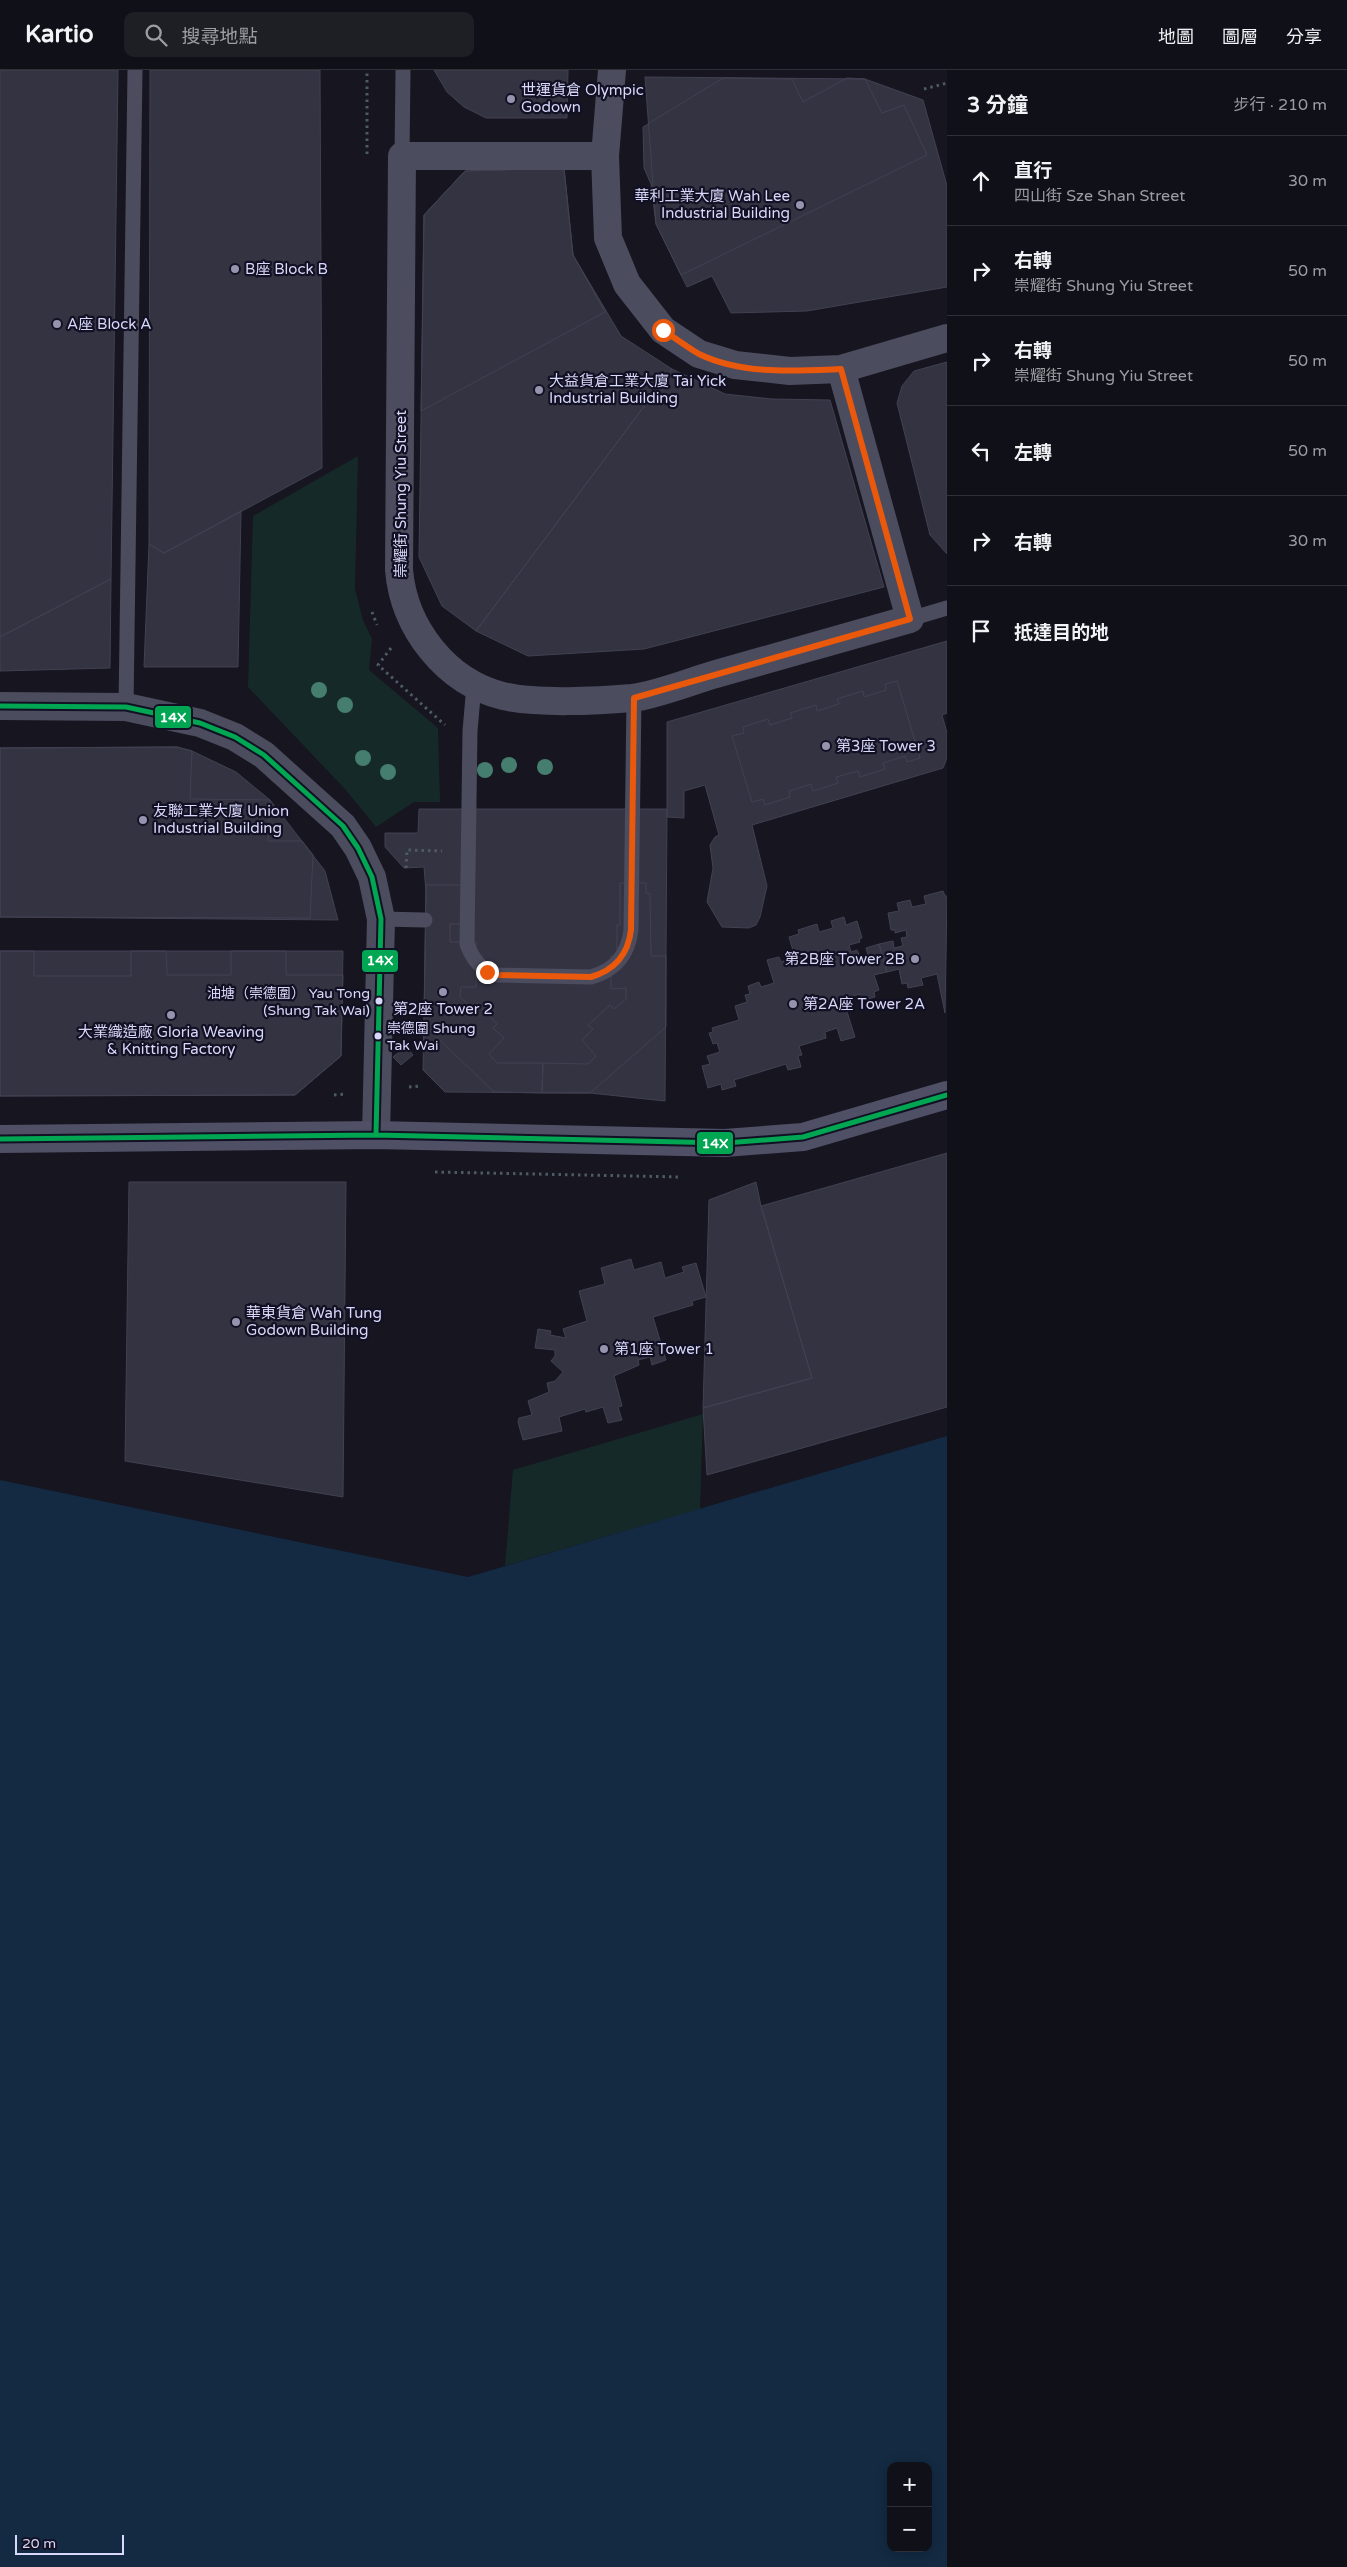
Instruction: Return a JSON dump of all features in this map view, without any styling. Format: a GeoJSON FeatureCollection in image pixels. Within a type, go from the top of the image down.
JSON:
{"type":"FeatureCollection","features":[{"type":"Feature","properties":{"kind":"street"},"geometry":{"type":"LineString","coordinates":[[612,70],[605,156],[608,238],[627,284],[663,330],[699,354],[735,365],[790,371],[841,369],[947,338]]}},
{"type":"Feature","properties":{"kind":"street"},"geometry":{"type":"LineString","coordinates":[[402,156],[605,156]]}},
{"type":"Feature","properties":{"kind":"street","name":"崇耀街 Shung Yiu Street"},"geometry":{"type":"LineString","coordinates":[[402,156],[401,587],[414,626],[440,660],[474,685],[503,696],[533,701],[634,698],[910,619]]}},
{"type":"Feature","properties":{"kind":"street"},"geometry":{"type":"LineString","coordinates":[[841,369],[910,619]]}},
{"type":"Feature","properties":{"kind":"street"},"geometry":{"type":"LineString","coordinates":[[0,706],[126,707],[200,724],[235,737],[264,755],[343,826],[358,848],[372,877],[381,919],[376,1135]]}},
{"type":"Feature","properties":{"kind":"street"},"geometry":{"type":"LineString","coordinates":[[0,1139],[376,1135],[632,1143],[735,1143],[802,1138],[947,1095]]}},
{"type":"Feature","properties":{"kind":"lane"},"geometry":{"type":"LineString","coordinates":[[126,707],[135,70]]}},
{"type":"Feature","properties":{"kind":"lane","name":"崇耀街 Shung Yiu Street"},"geometry":{"type":"LineString","coordinates":[[402,156],[403,70]]}},
{"type":"Feature","properties":{"kind":"lane","name":"崇耀街 Shung Yiu Street"},"geometry":{"type":"LineString","coordinates":[[910,619],[947,608]]}},
{"type":"Feature","properties":{"kind":"lane"},"geometry":{"type":"LineString","coordinates":[[474,685],[470,731],[467,944],[471,955],[487,972],[498,975],[591,977],[604,973],[615,965],[630,943],[634,698]]}},
{"type":"Feature","properties":{"kind":"lane"},"geometry":{"type":"LineString","coordinates":[[381,919],[426,920]]}},
{"type":"Feature","properties":{"kind":"path"},"geometry":{"type":"LineString","coordinates":[[924,89],[947,83]]}},
{"type":"Feature","properties":{"kind":"path"},"geometry":{"type":"LineString","coordinates":[[391,647],[378,665],[445,726],[445,735]]}},
{"type":"Feature","properties":{"kind":"path"},"geometry":{"type":"LineString","coordinates":[[406,850],[442,851],[442,842]]}},
{"type":"Feature","properties":{"kind":"green space"},"geometry":{"type":"Polygon","coordinates":[[[358,456],[355,589],[363,620],[372,639],[369,670],[438,728],[440,802],[414,802],[376,827],[345,789],[248,687],[253,516],[358,456]]]}},
{"type":"Feature","properties":{"kind":"green space"},"geometry":{"type":"Polygon","coordinates":[[[703,1414],[700,1509],[505,1566],[513,1470],[703,1414]]]}},
{"type":"Feature","properties":{"kind":"water"},"geometry":{"type":"Polygon","coordinates":[[[947,1436],[947,2567],[0,2567],[0,1480],[468,1577],[947,1436]]]}},
{"type":"Feature","properties":{"kind":"building","name":"A座 Block A"},"geometry":{"type":"Polygon","coordinates":[[[0,70],[118,70],[111,579],[0,637],[0,70]]]}},
{"type":"Feature","properties":{"kind":"building","name":"B座 Block B"},"geometry":{"type":"Polygon","coordinates":[[[150,70],[320,70],[322,468],[164,553],[149,544],[150,70]]]}},
{"type":"Feature","properties":{"kind":"building","name":"世運貨倉 Olympic Godown"},"geometry":{"type":"Polygon","coordinates":[[[434,70],[568,70],[567,118],[486,118],[464,107],[447,92],[434,70]]]}},
{"type":"Feature","properties":{"kind":"building","name":"華利工業大廈 Wah Lee Industrial Building"},"geometry":{"type":"Polygon","coordinates":[[[645,77],[865,79],[923,100],[947,186],[947,287],[807,311],[731,313],[712,276],[687,287],[656,224],[645,77]]]}},
{"type":"Feature","properties":{"kind":"building"},"geometry":{"type":"Polygon","coordinates":[[[723,78],[792,79],[803,102],[847,78],[865,79],[882,113],[904,105],[927,155],[681,275],[656,224],[651,184],[644,168],[643,127],[723,78]]]}},
{"type":"Feature","properties":{"kind":"building","name":"大益貨倉工業大廈 Tai Yick Industrial Building"},"geometry":{"type":"Polygon","coordinates":[[[564,168],[573,255],[621,336],[672,369],[476,631],[442,606],[419,557],[424,215],[465,171],[564,168]]]}},
{"type":"Feature","properties":{"kind":"building"},"geometry":{"type":"Polygon","coordinates":[[[564,168],[573,255],[605,312],[421,411],[424,215],[465,171],[564,168]]]}},
{"type":"Feature","properties":{"kind":"building"},"geometry":{"type":"Polygon","coordinates":[[[947,362],[947,554],[930,535],[897,403],[902,386],[914,371],[947,362]]]}},
{"type":"Feature","properties":{"kind":"building"},"geometry":{"type":"Polygon","coordinates":[[[672,369],[725,394],[772,399],[830,400],[884,587],[644,649],[528,656],[476,631],[672,369]]]}},
{"type":"Feature","properties":{"kind":"building"},"geometry":{"type":"Polygon","coordinates":[[[241,511],[238,667],[144,667],[149,544],[164,553],[241,511]]]}},
{"type":"Feature","properties":{"kind":"building"},"geometry":{"type":"Polygon","coordinates":[[[111,579],[110,668],[0,671],[0,637],[111,579]]]}},
{"type":"Feature","properties":{"kind":"building"},"geometry":{"type":"Polygon","coordinates":[[[947,641],[947,713],[942,715],[947,733],[947,758],[943,768],[752,825],[767,886],[760,917],[756,925],[749,928],[722,927],[707,902],[713,868],[710,845],[715,837],[719,835],[705,785],[684,791],[684,818],[667,817],[667,722],[947,641]]]}},
{"type":"Feature","properties":{"kind":"building","name":"第3座 Tower 3"},"geometry":{"type":"Polygon","coordinates":[[[897,681],[920,758],[907,762],[905,756],[883,763],[885,769],[860,777],[858,771],[836,777],[838,783],[813,791],[811,784],[789,791],[790,797],[765,805],[763,799],[752,802],[732,736],[744,733],[743,727],[768,719],[770,725],[792,718],[790,713],[816,705],[817,711],[839,704],[837,699],[863,691],[864,697],[886,690],[885,684],[897,681]]]}},
{"type":"Feature","properties":{"kind":"building","name":"友聯工業大廈 Union Industrial Building"},"geometry":{"type":"Polygon","coordinates":[[[177,747],[192,751],[236,772],[270,800],[325,871],[338,920],[0,917],[0,748],[177,747]]]}},
{"type":"Feature","properties":{"kind":"building","name":"友聯工業大廈 Union Industrial Building"},"geometry":{"type":"Polygon","coordinates":[[[177,747],[192,751],[190,799],[270,800],[268,841],[302,841],[313,855],[310,918],[0,917],[0,748],[177,747]]]}},
{"type":"Feature","properties":{"kind":"building"},"geometry":{"type":"Polygon","coordinates":[[[419,809],[667,809],[665,1101],[590,1093],[445,1092],[423,1070],[426,892],[424,867],[404,868],[385,847],[385,833],[418,833],[419,809]]]}},
{"type":"Feature","properties":{"kind":"building"},"geometry":{"type":"Polygon","coordinates":[[[620,883],[646,883],[646,893],[650,894],[651,956],[666,956],[666,1027],[590,1093],[542,1093],[543,1063],[588,1064],[596,1056],[582,1040],[593,1029],[588,1025],[610,1005],[614,1009],[626,999],[626,988],[611,989],[611,956],[617,956],[617,925],[620,925],[620,883]]]}},
{"type":"Feature","properties":{"kind":"building","name":"第2座 Tower 2"},"geometry":{"type":"Polygon","coordinates":[[[426,885],[466,885],[465,924],[450,924],[450,942],[476,942],[476,987],[461,987],[460,997],[472,1008],[477,1003],[497,1024],[493,1028],[504,1038],[489,1054],[497,1063],[543,1063],[542,1093],[494,1092],[424,1025],[426,885]]]}},
{"type":"Feature","properties":{"kind":"building","name":"第2B座 Tower 2B"},"geometry":{"type":"Polygon","coordinates":[[[943,891],[945,896],[947,896],[945,1013],[937,974],[921,978],[923,985],[908,988],[907,983],[902,984],[899,969],[887,972],[879,944],[893,941],[894,948],[903,946],[901,938],[907,937],[906,930],[895,933],[895,930],[891,930],[888,913],[899,911],[897,903],[910,900],[912,907],[926,904],[924,896],[943,891]]]}},
{"type":"Feature","properties":{"kind":"building","name":"第2A座 Tower 2A"},"geometry":{"type":"Polygon","coordinates":[[[844,917],[846,925],[857,921],[862,938],[859,939],[860,942],[849,945],[851,952],[857,950],[860,957],[868,955],[866,948],[879,944],[887,972],[874,975],[879,990],[874,992],[875,997],[861,1001],[860,994],[843,999],[855,1037],[841,1041],[837,1028],[825,1032],[826,1038],[799,1046],[802,1055],[798,1056],[801,1067],[788,1070],[786,1064],[734,1080],[736,1086],[722,1090],[721,1084],[708,1088],[702,1066],[710,1064],[707,1056],[720,1052],[717,1043],[713,1044],[709,1033],[713,1032],[712,1028],[739,1020],[735,1006],[747,1002],[745,995],[750,994],[748,986],[759,982],[761,987],[774,983],[767,960],[779,957],[781,962],[795,957],[789,937],[799,934],[798,930],[817,924],[819,932],[833,928],[831,921],[844,917]]]}},
{"type":"Feature","properties":{"kind":"building","name":"大業織造廠 Gloria Weaving & Knitting Factory"},"geometry":{"type":"Polygon","coordinates":[[[0,951],[343,951],[341,1056],[295,1095],[0,1096],[0,951]]]}},
{"type":"Feature","properties":{"kind":"building","name":"大業織造廠 Gloria Weaving & Knitting Factory"},"geometry":{"type":"Polygon","coordinates":[[[0,951],[34,951],[34,976],[131,976],[131,951],[166,951],[167,975],[231,975],[231,951],[286,951],[286,975],[343,975],[341,1056],[295,1095],[0,1096],[0,951]]]}},
{"type":"Feature","properties":{"kind":"building"},"geometry":{"type":"Polygon","coordinates":[[[406,1046],[413,1055],[401,1065],[393,1057],[406,1046]]]}},
{"type":"Feature","properties":{"kind":"building"},"geometry":{"type":"Polygon","coordinates":[[[947,1153],[947,1407],[707,1475],[703,1408],[812,1378],[761,1206],[947,1153]]]}},
{"type":"Feature","properties":{"kind":"building","name":"華東貨倉 Wah Tung Godown Building"},"geometry":{"type":"Polygon","coordinates":[[[129,1182],[346,1182],[343,1497],[125,1461],[129,1182]]]}},
{"type":"Feature","properties":{"kind":"building"},"geometry":{"type":"Polygon","coordinates":[[[756,1182],[761,1206],[812,1378],[703,1408],[709,1200],[756,1182]]]}},
{"type":"Feature","properties":{"kind":"building","name":"第1座 Tower 1"},"geometry":{"type":"Polygon","coordinates":[[[631,1259],[634,1270],[661,1262],[665,1278],[684,1272],[682,1267],[696,1263],[706,1297],[692,1301],[693,1305],[653,1317],[666,1360],[652,1365],[650,1357],[638,1360],[639,1365],[614,1376],[622,1406],[618,1407],[622,1420],[608,1423],[603,1407],[586,1412],[585,1409],[559,1417],[562,1431],[523,1440],[518,1422],[519,1418],[532,1415],[528,1401],[549,1392],[547,1383],[555,1381],[563,1372],[551,1361],[555,1356],[555,1350],[535,1348],[538,1329],[551,1331],[550,1335],[566,1338],[563,1329],[587,1321],[579,1291],[605,1284],[601,1268],[631,1259]]]}},
{"type":"Feature","properties":{"kind":"transit line","name":"14X"},"geometry":{"type":"LineString","coordinates":[[0,706],[126,707],[200,723],[235,737],[264,755],[343,826],[358,848],[372,877],[381,919],[376,1135]]}},
{"type":"Feature","properties":{"kind":"transit line","name":"14X"},"geometry":{"type":"LineString","coordinates":[[0,1139],[376,1135],[725,1143],[803,1137],[947,1095]]}},
{"type":"Feature","properties":{"kind":"place","name":"世運貨倉 Olympic Godown"},"geometry":{"type":"Point","coordinates":[511,99]}},
{"type":"Feature","properties":{"kind":"place","name":"華利工業大廈 Wah Lee Industrial Building"},"geometry":{"type":"Point","coordinates":[800,205]}},
{"type":"Feature","properties":{"kind":"place","name":"B座 Block B"},"geometry":{"type":"Point","coordinates":[235,269]}},
{"type":"Feature","properties":{"kind":"place","name":"A座 Block A"},"geometry":{"type":"Point","coordinates":[57,324]}},
{"type":"Feature","properties":{"kind":"place","name":"大益貨倉工業大廈 Tai Yick Industrial Building"},"geometry":{"type":"Point","coordinates":[539,390]}},
{"type":"Feature","properties":{"kind":"place","name":"第3座 Tower 3"},"geometry":{"type":"Point","coordinates":[826,746]}},
{"type":"Feature","properties":{"kind":"place","name":"友聯工業大廈 Union Industrial Building"},"geometry":{"type":"Point","coordinates":[143,820]}},
{"type":"Feature","properties":{"kind":"place","name":"第2B座 Tower 2B"},"geometry":{"type":"Point","coordinates":[915,959]}},
{"type":"Feature","properties":{"kind":"place","name":"第2座 Tower 2"},"geometry":{"type":"Point","coordinates":[443,992]}},
{"type":"Feature","properties":{"kind":"place","name":"油塘（崇德圍） Yau Tong (Shung Tak Wai)"},"geometry":{"type":"Point","coordinates":[379,1001]}},
{"type":"Feature","properties":{"kind":"place","name":"第2A座 Tower 2A"},"geometry":{"type":"Point","coordinates":[793,1004]}},
{"type":"Feature","properties":{"kind":"place","name":"大業織造廠 Gloria Weaving & Knitting Factory"},"geometry":{"type":"Point","coordinates":[171,1015]}},
{"type":"Feature","properties":{"kind":"place","name":"崇德圍 Shung Tak Wai"},"geometry":{"type":"Point","coordinates":[378,1036]}},
{"type":"Feature","properties":{"kind":"place","name":"華東貨倉 Wah Tung Godown Building"},"geometry":{"type":"Point","coordinates":[236,1322]}},
{"type":"Feature","properties":{"kind":"place","name":"第1座 Tower 1"},"geometry":{"type":"Point","coordinates":[604,1349]}},
{"type":"Feature","properties":{"kind":"route"},"geometry":{"type":"LineString","coordinates":[[487,972],[498,975],[591,977],[604,973],[624,955],[630,943],[631,930],[634,698],[910,619],[841,369],[790,371],[735,365],[699,354],[663,330]]}}]}
